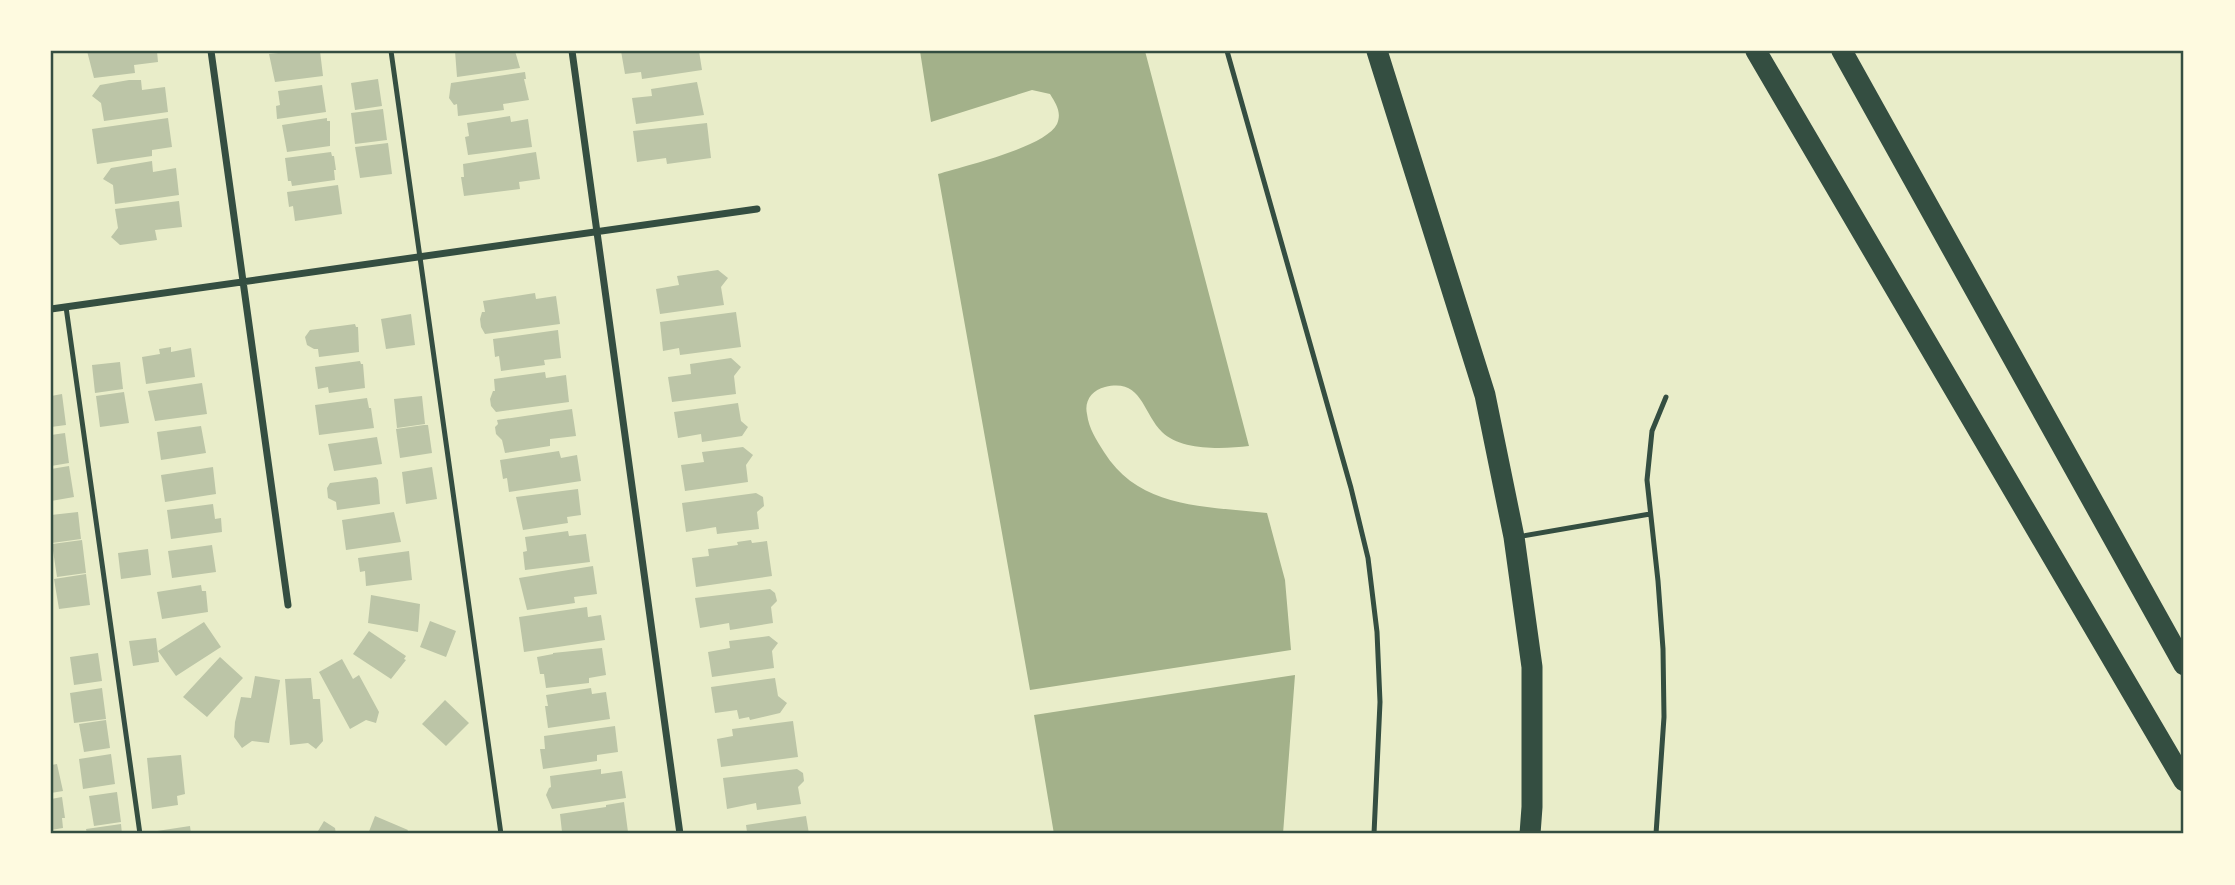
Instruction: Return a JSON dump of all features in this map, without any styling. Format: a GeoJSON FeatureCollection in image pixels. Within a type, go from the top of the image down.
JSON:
{"type":"FeatureCollection","features":[{"type":"Feature","properties":{"kind":"highway"},"geometry":{"type":"LineString","coordinates":[[1377,51],[1485,395],[1514,537],[1532,667],[1530,834]]}},
{"type":"Feature","properties":{"kind":"highway"},"geometry":{"type":"LineString","coordinates":[[1756,51],[2184,781]]}},
{"type":"Feature","properties":{"kind":"highway"},"geometry":{"type":"LineString","coordinates":[[1842,51],[2184,665]]}},
{"type":"Feature","properties":{"kind":"street"},"geometry":{"type":"LineString","coordinates":[[211,51],[288,605]]}},
{"type":"Feature","properties":{"kind":"street"},"geometry":{"type":"LineString","coordinates":[[572,51],[681,834]]}},
{"type":"Feature","properties":{"kind":"street"},"geometry":{"type":"LineString","coordinates":[[51,309],[757,209]]}},
{"type":"Feature","properties":{"kind":"lane"},"geometry":{"type":"LineString","coordinates":[[391,51],[500,834]]}},
{"type":"Feature","properties":{"kind":"lane"},"geometry":{"type":"LineString","coordinates":[[1227,51],[1368,558],[1377,632],[1380,702],[1374,834]]}},
{"type":"Feature","properties":{"kind":"lane"},"geometry":{"type":"LineString","coordinates":[[66,307],[140,834]]}},
{"type":"Feature","properties":{"kind":"lane"},"geometry":{"type":"LineString","coordinates":[[1656,834],[1664,717],[1663,649],[1647,480],[1653,431],[1666,397]]}},
{"type":"Feature","properties":{"kind":"lane"},"geometry":{"type":"LineString","coordinates":[[1514,537],[1650,514]]}},
{"type":"Feature","properties":{"kind":"shaded area"},"geometry":{"type":"Polygon","coordinates":[[[920,51],[1145,51],[1249,446],[1203,447],[1180,443],[1162,432],[1140,399],[1127,387],[1105,387],[1093,393],[1086,409],[1088,419],[1104,452],[1119,471],[1136,485],[1176,502],[1267,513],[1285,580],[1291,650],[1030,690],[938,174],[1003,155],[1037,140],[1057,124],[1059,112],[1050,94],[1032,90],[931,122],[920,51]]]}},
{"type":"Feature","properties":{"kind":"shaded area"},"geometry":{"type":"Polygon","coordinates":[[[1295,675],[1283,834],[1054,834],[1034,715],[1295,675]]]}},
{"type":"Feature","properties":{"kind":"building"},"geometry":{"type":"Polygon","coordinates":[[[87,51],[157,51],[158,62],[134,65],[135,73],[94,78],[87,51]]]}},
{"type":"Feature","properties":{"kind":"building"},"geometry":{"type":"Polygon","coordinates":[[[320,51],[323,76],[275,82],[269,54],[320,51]]]}},
{"type":"Feature","properties":{"kind":"building"},"geometry":{"type":"Polygon","coordinates":[[[455,51],[515,51],[520,68],[457,77],[455,51]]]}},
{"type":"Feature","properties":{"kind":"building"},"geometry":{"type":"Polygon","coordinates":[[[621,51],[699,51],[702,70],[642,79],[641,72],[625,74],[621,51]]]}},
{"type":"Feature","properties":{"kind":"building"},"geometry":{"type":"Polygon","coordinates":[[[525,72],[529,100],[503,104],[504,110],[458,116],[457,104],[454,105],[449,98],[451,83],[525,72]]]}},
{"type":"Feature","properties":{"kind":"building"},"geometry":{"type":"Polygon","coordinates":[[[378,79],[382,106],[355,110],[351,83],[378,79]]]}},
{"type":"Feature","properties":{"kind":"building"},"geometry":{"type":"Polygon","coordinates":[[[141,80],[142,90],[165,87],[168,112],[104,121],[101,103],[92,96],[100,85],[141,80]]]}},
{"type":"Feature","properties":{"kind":"building"},"geometry":{"type":"Polygon","coordinates":[[[697,82],[704,115],[636,124],[632,98],[652,96],[651,89],[697,82]]]}},
{"type":"Feature","properties":{"kind":"building"},"geometry":{"type":"Polygon","coordinates":[[[322,85],[326,112],[277,119],[276,106],[280,105],[278,91],[322,85]]]}},
{"type":"Feature","properties":{"kind":"building"},"geometry":{"type":"Polygon","coordinates":[[[383,109],[387,140],[355,144],[351,113],[383,109]]]}},
{"type":"Feature","properties":{"kind":"building"},"geometry":{"type":"Polygon","coordinates":[[[510,116],[511,122],[528,119],[532,147],[468,155],[465,137],[469,136],[467,123],[510,116]]]}},
{"type":"Feature","properties":{"kind":"building"},"geometry":{"type":"Polygon","coordinates":[[[168,118],[172,147],[152,150],[152,156],[97,164],[92,129],[168,118]]]}},
{"type":"Feature","properties":{"kind":"building"},"geometry":{"type":"Polygon","coordinates":[[[327,118],[327,121],[330,121],[330,146],[287,152],[282,125],[327,118]]]}},
{"type":"Feature","properties":{"kind":"building"},"geometry":{"type":"Polygon","coordinates":[[[707,123],[711,158],[667,164],[666,158],[637,162],[633,131],[707,123]]]}},
{"type":"Feature","properties":{"kind":"building"},"geometry":{"type":"Polygon","coordinates":[[[388,143],[392,174],[360,178],[355,147],[388,143]]]}},
{"type":"Feature","properties":{"kind":"building"},"geometry":{"type":"Polygon","coordinates":[[[331,152],[336,170],[335,180],[292,186],[291,181],[288,181],[285,158],[331,152]]]}},
{"type":"Feature","properties":{"kind":"building"},"geometry":{"type":"Polygon","coordinates":[[[536,152],[540,179],[519,182],[520,189],[464,196],[461,177],[464,177],[463,164],[536,152]]]}},
{"type":"Feature","properties":{"kind":"building"},"geometry":{"type":"Polygon","coordinates":[[[152,161],[153,172],[176,168],[179,195],[115,204],[113,185],[103,179],[111,168],[152,161]]]}},
{"type":"Feature","properties":{"kind":"building"},"geometry":{"type":"Polygon","coordinates":[[[338,185],[342,214],[295,221],[287,192],[338,185]]]}},
{"type":"Feature","properties":{"kind":"building"},"geometry":{"type":"Polygon","coordinates":[[[179,201],[182,227],[155,230],[157,240],[120,245],[111,237],[118,228],[115,209],[179,201]]]}},
{"type":"Feature","properties":{"kind":"building"},"geometry":{"type":"Polygon","coordinates":[[[718,270],[728,278],[721,287],[724,305],[660,314],[656,289],[679,285],[677,276],[718,270]]]}},
{"type":"Feature","properties":{"kind":"building"},"geometry":{"type":"Polygon","coordinates":[[[535,293],[536,299],[556,296],[560,324],[485,334],[480,319],[482,312],[485,312],[483,301],[535,293]]]}},
{"type":"Feature","properties":{"kind":"building"},"geometry":{"type":"Polygon","coordinates":[[[736,312],[741,347],[680,355],[679,348],[663,351],[660,322],[736,312]]]}},
{"type":"Feature","properties":{"kind":"building"},"geometry":{"type":"Polygon","coordinates":[[[411,314],[415,345],[386,349],[381,319],[411,314]]]}},
{"type":"Feature","properties":{"kind":"building"},"geometry":{"type":"Polygon","coordinates":[[[355,324],[358,327],[359,352],[319,357],[318,349],[307,345],[305,337],[310,330],[355,324]]]}},
{"type":"Feature","properties":{"kind":"building"},"geometry":{"type":"Polygon","coordinates":[[[558,330],[561,358],[544,360],[545,365],[501,371],[499,356],[495,357],[493,339],[558,330]]]}},
{"type":"Feature","properties":{"kind":"building"},"geometry":{"type":"Polygon","coordinates":[[[171,347],[171,352],[191,348],[195,377],[146,384],[142,357],[160,354],[159,349],[171,347]]]}},
{"type":"Feature","properties":{"kind":"building"},"geometry":{"type":"Polygon","coordinates":[[[731,358],[741,367],[734,376],[736,394],[672,402],[668,377],[691,374],[690,364],[731,358]]]}},
{"type":"Feature","properties":{"kind":"building"},"geometry":{"type":"Polygon","coordinates":[[[360,361],[363,364],[365,388],[329,393],[328,387],[318,389],[315,367],[360,361]]]}},
{"type":"Feature","properties":{"kind":"building"},"geometry":{"type":"Polygon","coordinates":[[[120,362],[123,389],[95,393],[92,365],[120,362]]]}},
{"type":"Feature","properties":{"kind":"building"},"geometry":{"type":"Polygon","coordinates":[[[545,372],[546,378],[566,375],[569,402],[496,412],[491,406],[490,399],[495,391],[494,379],[545,372]]]}},
{"type":"Feature","properties":{"kind":"building"},"geometry":{"type":"Polygon","coordinates":[[[202,383],[207,414],[155,421],[148,391],[202,383]]]}},
{"type":"Feature","properties":{"kind":"building"},"geometry":{"type":"Polygon","coordinates":[[[124,392],[129,423],[100,427],[96,396],[124,392]]]}},
{"type":"Feature","properties":{"kind":"building"},"geometry":{"type":"Polygon","coordinates":[[[62,394],[66,425],[51,427],[51,396],[62,394]]]}},
{"type":"Feature","properties":{"kind":"building"},"geometry":{"type":"Polygon","coordinates":[[[422,396],[425,424],[397,428],[394,399],[422,396]]]}},
{"type":"Feature","properties":{"kind":"building"},"geometry":{"type":"Polygon","coordinates":[[[367,398],[374,428],[319,435],[315,405],[367,398]]]}},
{"type":"Feature","properties":{"kind":"building"},"geometry":{"type":"Polygon","coordinates":[[[738,403],[741,421],[748,427],[742,436],[702,442],[701,434],[678,438],[674,412],[738,403]]]}},
{"type":"Feature","properties":{"kind":"building"},"geometry":{"type":"Polygon","coordinates":[[[572,409],[576,436],[550,439],[550,446],[505,453],[502,440],[496,434],[497,420],[572,409]]]}},
{"type":"Feature","properties":{"kind":"building"},"geometry":{"type":"Polygon","coordinates":[[[428,425],[432,453],[400,458],[396,429],[428,425]]]}},
{"type":"Feature","properties":{"kind":"building"},"geometry":{"type":"Polygon","coordinates":[[[201,426],[206,453],[161,460],[157,432],[201,426]]]}},
{"type":"Feature","properties":{"kind":"building"},"geometry":{"type":"Polygon","coordinates":[[[65,433],[69,463],[51,466],[51,435],[65,433]]]}},
{"type":"Feature","properties":{"kind":"building"},"geometry":{"type":"Polygon","coordinates":[[[377,437],[382,464],[334,471],[328,444],[377,437]]]}},
{"type":"Feature","properties":{"kind":"building"},"geometry":{"type":"Polygon","coordinates":[[[743,447],[753,455],[746,465],[748,482],[685,491],[681,465],[704,462],[702,452],[743,447]]]}},
{"type":"Feature","properties":{"kind":"building"},"geometry":{"type":"Polygon","coordinates":[[[559,451],[561,458],[577,455],[581,481],[509,492],[507,478],[503,479],[500,460],[559,451]]]}},
{"type":"Feature","properties":{"kind":"building"},"geometry":{"type":"Polygon","coordinates":[[[69,466],[74,497],[51,501],[51,469],[69,466]]]}},
{"type":"Feature","properties":{"kind":"building"},"geometry":{"type":"Polygon","coordinates":[[[213,467],[216,494],[165,502],[161,475],[213,467]]]}},
{"type":"Feature","properties":{"kind":"building"},"geometry":{"type":"Polygon","coordinates":[[[432,467],[437,499],[406,504],[402,472],[432,467]]]}},
{"type":"Feature","properties":{"kind":"building"},"geometry":{"type":"Polygon","coordinates":[[[376,477],[380,504],[337,510],[336,502],[328,498],[327,488],[330,483],[376,477]]]}},
{"type":"Feature","properties":{"kind":"building"},"geometry":{"type":"Polygon","coordinates":[[[578,489],[581,515],[567,517],[568,523],[523,530],[516,497],[578,489]]]}},
{"type":"Feature","properties":{"kind":"building"},"geometry":{"type":"Polygon","coordinates":[[[756,493],[763,497],[764,506],[757,512],[759,529],[717,534],[716,527],[686,532],[682,503],[756,493]]]}},
{"type":"Feature","properties":{"kind":"building"},"geometry":{"type":"Polygon","coordinates":[[[213,504],[215,519],[221,518],[222,532],[171,539],[167,510],[213,504]]]}},
{"type":"Feature","properties":{"kind":"building"},"geometry":{"type":"Polygon","coordinates":[[[78,512],[81,539],[52,543],[51,515],[78,512]]]}},
{"type":"Feature","properties":{"kind":"building"},"geometry":{"type":"Polygon","coordinates":[[[394,512],[401,542],[346,550],[342,520],[394,512]]]}},
{"type":"Feature","properties":{"kind":"building"},"geometry":{"type":"Polygon","coordinates":[[[568,531],[569,536],[586,534],[590,562],[525,570],[525,537],[568,531]]]}},
{"type":"Feature","properties":{"kind":"building"},"geometry":{"type":"Polygon","coordinates":[[[82,540],[86,573],[57,577],[52,544],[82,540]]]}},
{"type":"Feature","properties":{"kind":"building"},"geometry":{"type":"Polygon","coordinates":[[[751,540],[752,543],[767,541],[772,576],[696,587],[692,558],[709,556],[708,549],[738,545],[737,542],[751,540]]]}},
{"type":"Feature","properties":{"kind":"building"},"geometry":{"type":"Polygon","coordinates":[[[212,545],[216,572],[172,578],[168,551],[212,545]]]}},
{"type":"Feature","properties":{"kind":"building"},"geometry":{"type":"Polygon","coordinates":[[[148,549],[151,575],[121,579],[118,553],[148,549]]]}},
{"type":"Feature","properties":{"kind":"building"},"geometry":{"type":"Polygon","coordinates":[[[409,551],[412,580],[366,586],[365,571],[360,572],[358,558],[409,551]]]}},
{"type":"Feature","properties":{"kind":"building"},"geometry":{"type":"Polygon","coordinates":[[[593,566],[597,594],[574,597],[575,603],[527,610],[519,578],[593,566]]]}},
{"type":"Feature","properties":{"kind":"building"},"geometry":{"type":"Polygon","coordinates":[[[86,574],[90,605],[59,609],[54,579],[86,574]]]}},
{"type":"Feature","properties":{"kind":"building"},"geometry":{"type":"Polygon","coordinates":[[[201,585],[202,591],[206,591],[208,612],[162,619],[157,592],[201,585]]]}},
{"type":"Feature","properties":{"kind":"building"},"geometry":{"type":"Polygon","coordinates":[[[770,589],[775,593],[777,601],[771,607],[773,623],[730,630],[729,623],[700,628],[695,598],[770,589]]]}},
{"type":"Feature","properties":{"kind":"building"},"geometry":{"type":"Polygon","coordinates":[[[371,595],[420,604],[418,632],[368,623],[371,595]]]}},
{"type":"Feature","properties":{"kind":"building"},"geometry":{"type":"Polygon","coordinates":[[[587,607],[588,617],[601,615],[605,640],[524,652],[519,617],[587,607]]]}},
{"type":"Feature","properties":{"kind":"building"},"geometry":{"type":"Polygon","coordinates":[[[430,621],[456,631],[446,657],[420,647],[430,621]]]}},
{"type":"Feature","properties":{"kind":"building"},"geometry":{"type":"Polygon","coordinates":[[[204,622],[221,647],[176,676],[158,651],[204,622]]]}},
{"type":"Feature","properties":{"kind":"building"},"geometry":{"type":"Polygon","coordinates":[[[369,631],[406,656],[406,660],[391,679],[353,654],[369,631]]]}},
{"type":"Feature","properties":{"kind":"building"},"geometry":{"type":"Polygon","coordinates":[[[769,636],[778,643],[772,651],[774,668],[712,677],[708,652],[730,648],[729,641],[769,636]]]}},
{"type":"Feature","properties":{"kind":"building"},"geometry":{"type":"Polygon","coordinates":[[[156,638],[159,662],[133,666],[129,641],[156,638]]]}},
{"type":"Feature","properties":{"kind":"building"},"geometry":{"type":"Polygon","coordinates":[[[602,648],[606,675],[589,678],[589,683],[546,688],[537,657],[602,648]]]}},
{"type":"Feature","properties":{"kind":"building"},"geometry":{"type":"Polygon","coordinates":[[[98,653],[102,681],[74,685],[70,657],[98,653]]]}},
{"type":"Feature","properties":{"kind":"building"},"geometry":{"type":"Polygon","coordinates":[[[220,657],[243,678],[207,717],[183,697],[220,657]]]}},
{"type":"Feature","properties":{"kind":"building"},"geometry":{"type":"Polygon","coordinates":[[[342,659],[353,679],[359,675],[379,712],[376,723],[366,720],[350,729],[319,672],[342,659]]]}},
{"type":"Feature","properties":{"kind":"building"},"geometry":{"type":"Polygon","coordinates":[[[255,676],[280,680],[269,743],[252,741],[242,748],[234,737],[235,722],[241,697],[251,698],[255,676]]]}},
{"type":"Feature","properties":{"kind":"building"},"geometry":{"type":"Polygon","coordinates":[[[311,678],[313,699],[320,699],[323,741],[316,749],[308,743],[290,745],[285,679],[311,678]]]}},
{"type":"Feature","properties":{"kind":"building"},"geometry":{"type":"Polygon","coordinates":[[[775,678],[778,696],[787,703],[780,713],[750,720],[749,717],[739,719],[737,710],[715,713],[711,687],[775,678]]]}},
{"type":"Feature","properties":{"kind":"building"},"geometry":{"type":"Polygon","coordinates":[[[102,688],[106,719],[74,723],[70,693],[102,688]]]}},
{"type":"Feature","properties":{"kind":"building"},"geometry":{"type":"Polygon","coordinates":[[[591,688],[592,694],[606,692],[610,719],[548,728],[546,695],[591,688]]]}},
{"type":"Feature","properties":{"kind":"building"},"geometry":{"type":"Polygon","coordinates":[[[445,700],[469,723],[446,746],[422,724],[445,700]]]}},
{"type":"Feature","properties":{"kind":"building"},"geometry":{"type":"Polygon","coordinates":[[[106,720],[110,748],[84,752],[79,724],[106,720]]]}},
{"type":"Feature","properties":{"kind":"building"},"geometry":{"type":"Polygon","coordinates":[[[793,721],[798,757],[721,767],[717,739],[733,736],[732,729],[793,721]]]}},
{"type":"Feature","properties":{"kind":"building"},"geometry":{"type":"Polygon","coordinates":[[[615,726],[618,752],[597,755],[597,761],[543,769],[540,749],[545,749],[544,736],[615,726]]]}},
{"type":"Feature","properties":{"kind":"building"},"geometry":{"type":"Polygon","coordinates":[[[111,754],[115,784],[83,789],[79,759],[111,754]]]}},
{"type":"Feature","properties":{"kind":"building"},"geometry":{"type":"Polygon","coordinates":[[[181,755],[185,794],[177,796],[178,805],[152,809],[147,758],[181,755]]]}},
{"type":"Feature","properties":{"kind":"building"},"geometry":{"type":"Polygon","coordinates":[[[57,764],[63,791],[51,793],[51,765],[57,764]]]}},
{"type":"Feature","properties":{"kind":"building"},"geometry":{"type":"Polygon","coordinates":[[[601,769],[601,774],[622,771],[626,798],[552,809],[546,795],[551,787],[550,776],[601,769]]]}},
{"type":"Feature","properties":{"kind":"building"},"geometry":{"type":"Polygon","coordinates":[[[797,769],[803,773],[804,781],[798,787],[801,804],[757,810],[756,803],[727,809],[723,778],[797,769]]]}},
{"type":"Feature","properties":{"kind":"building"},"geometry":{"type":"Polygon","coordinates":[[[117,792],[121,822],[94,826],[89,796],[117,792]]]}},
{"type":"Feature","properties":{"kind":"building"},"geometry":{"type":"Polygon","coordinates":[[[62,797],[65,818],[62,818],[63,828],[51,830],[51,799],[62,797]]]}},
{"type":"Feature","properties":{"kind":"building"},"geometry":{"type":"Polygon","coordinates":[[[624,802],[628,832],[562,832],[560,814],[624,802]]]}},
{"type":"Feature","properties":{"kind":"building"},"geometry":{"type":"Polygon","coordinates":[[[375,816],[408,830],[406,834],[368,834],[375,816]]]}},
{"type":"Feature","properties":{"kind":"building"},"geometry":{"type":"Polygon","coordinates":[[[806,816],[809,834],[741,834],[747,832],[746,825],[806,816]]]}},
{"type":"Feature","properties":{"kind":"building"},"geometry":{"type":"Polygon","coordinates":[[[324,821],[335,828],[336,834],[309,834],[318,831],[324,821]]]}},
{"type":"Feature","properties":{"kind":"building"},"geometry":{"type":"Polygon","coordinates":[[[121,824],[122,834],[87,834],[86,829],[121,824]]]}},
{"type":"Feature","properties":{"kind":"building"},"geometry":{"type":"Polygon","coordinates":[[[190,826],[191,834],[158,834],[157,831],[190,826]]]}}]}
